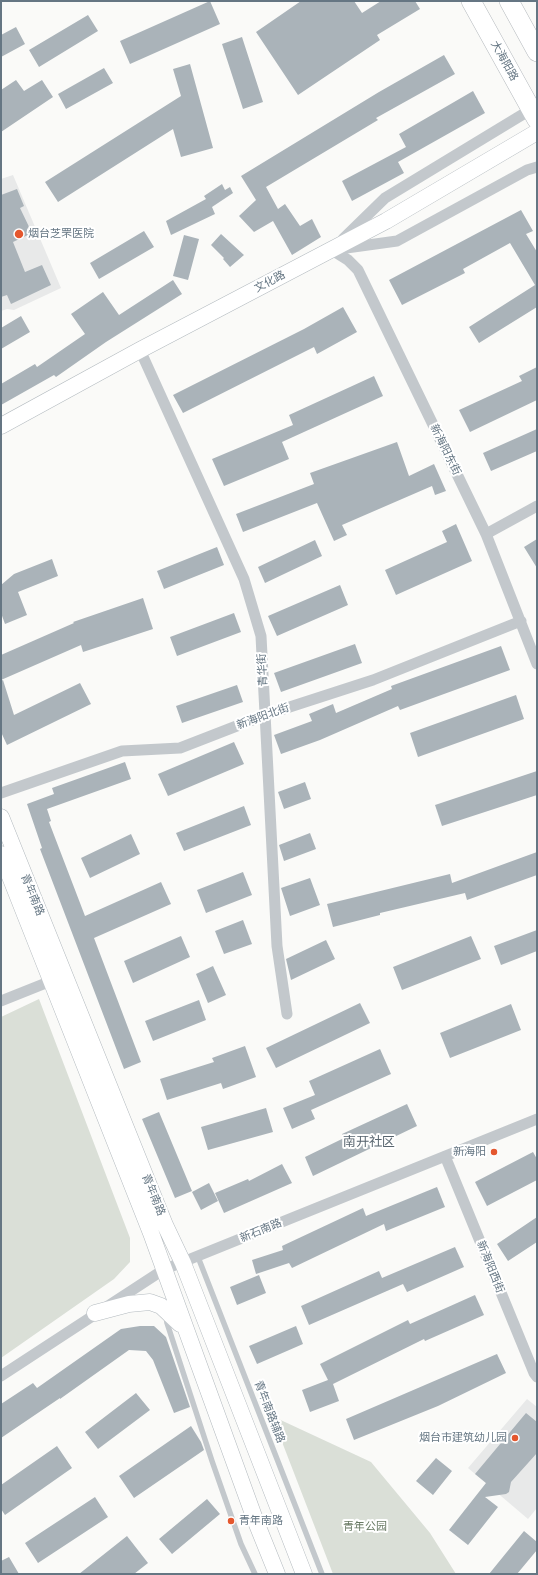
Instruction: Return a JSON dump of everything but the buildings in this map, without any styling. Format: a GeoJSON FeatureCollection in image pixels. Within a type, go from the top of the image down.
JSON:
{"type":"FeatureCollection","features":[{"type":"Feature","properties":{"kind":"highway","name":"大海阳路"},"geometry":{"type":"LineString","coordinates":[[471,1],[534,115]]}},
{"type":"Feature","properties":{"kind":"highway"},"geometry":{"type":"LineString","coordinates":[[509,1],[537,52]]}},
{"type":"Feature","properties":{"kind":"main road","name":"文化路"},"geometry":{"type":"LineString","coordinates":[[1,426],[140,350],[386,221],[537,132]]}},
{"type":"Feature","properties":{"kind":"main road","name":"青年南路"},"geometry":{"type":"LineString","coordinates":[[1,817],[166,1225],[191,1260],[304,1574]]}},
{"type":"Feature","properties":{"kind":"main road","name":"青年南路"},"geometry":{"type":"LineString","coordinates":[[1,854],[170,1288],[256,1522],[277,1574]]}},
{"type":"Feature","properties":{"kind":"main road"},"geometry":{"type":"LineString","coordinates":[[96,1313],[140,1303],[156,1304],[166,1309],[187,1333]]}},
{"type":"Feature","properties":{"kind":"street"},"geometry":{"type":"LineString","coordinates":[[332,250],[385,198],[534,115]]}},
{"type":"Feature","properties":{"kind":"street"},"geometry":{"type":"LineString","coordinates":[[332,250],[397,241],[527,170],[537,167]]}},
{"type":"Feature","properties":{"kind":"street","name":"新海阳东街"},"geometry":{"type":"LineString","coordinates":[[332,250],[348,260],[358,270],[486,534],[537,664]]}},
{"type":"Feature","properties":{"kind":"street","name":"青华街"},"geometry":{"type":"LineString","coordinates":[[140,350],[244,579],[261,636],[277,946],[287,1014]]}},
{"type":"Feature","properties":{"kind":"street"},"geometry":{"type":"LineString","coordinates":[[486,534],[537,506]]}},
{"type":"Feature","properties":{"kind":"street","name":"新海阳北街"},"geometry":{"type":"LineString","coordinates":[[1,793],[122,751],[180,748],[265,715],[373,680],[521,621]]}},
{"type":"Feature","properties":{"kind":"street"},"geometry":{"type":"LineString","coordinates":[[1,1001],[51,980]]}},
{"type":"Feature","properties":{"kind":"street","name":"新石南路"},"geometry":{"type":"LineString","coordinates":[[1,1376],[163,1270],[191,1260],[537,1119]]}},
{"type":"Feature","properties":{"kind":"street","name":"新海阳西街"},"geometry":{"type":"LineString","coordinates":[[445,1156],[534,1373],[537,1377]]}},
{"type":"Feature","properties":{"kind":"lane","name":"青年南路辅路"},"geometry":{"type":"LineString","coordinates":[[191,1260],[322,1574]]}},
{"type":"Feature","properties":{"kind":"lane"},"geometry":{"type":"LineString","coordinates":[[170,1288],[166,1309],[167,1323],[241,1544],[255,1574]]}},
{"type":"Feature","properties":{"kind":"shaded area","name":"烟台芝罘医院"},"geometry":{"type":"Polygon","coordinates":[[[13,175],[61,288],[14,310],[7,309],[1,311],[1,179],[13,175]]]}},
{"type":"Feature","properties":{"kind":"shaded area","name":"烟台市建筑幼儿园"},"geometry":{"type":"Polygon","coordinates":[[[527,1399],[537,1407],[537,1508],[528,1519],[468,1468],[527,1399]]]}},
{"type":"Feature","properties":{"kind":"green space"},"geometry":{"type":"Polygon","coordinates":[[[39,999],[130,1238],[130,1262],[114,1279],[1,1358],[1,1017],[39,999]]]}},
{"type":"Feature","properties":{"kind":"green space","name":"青年公园"},"geometry":{"type":"Polygon","coordinates":[[[272,1416],[371,1462],[430,1533],[456,1574],[333,1574],[272,1416]]]}},
{"type":"Feature","properties":{"kind":"place","name":"烟台芝罘医院"},"geometry":{"type":"Point","coordinates":[19,234]}},
{"type":"Feature","properties":{"kind":"place","name":"新海阳"},"geometry":{"type":"Point","coordinates":[494,1152]}},
{"type":"Feature","properties":{"kind":"place","name":"烟台市建筑幼儿园"},"geometry":{"type":"Point","coordinates":[515,1438]}},
{"type":"Feature","properties":{"kind":"place","name":"青年南路"},"geometry":{"type":"Point","coordinates":[231,1521]}},
{"type":"Feature","properties":{"kind":"district","name":"南开社区"},"geometry":{"type":"Point","coordinates":[369,1143]}}]}
